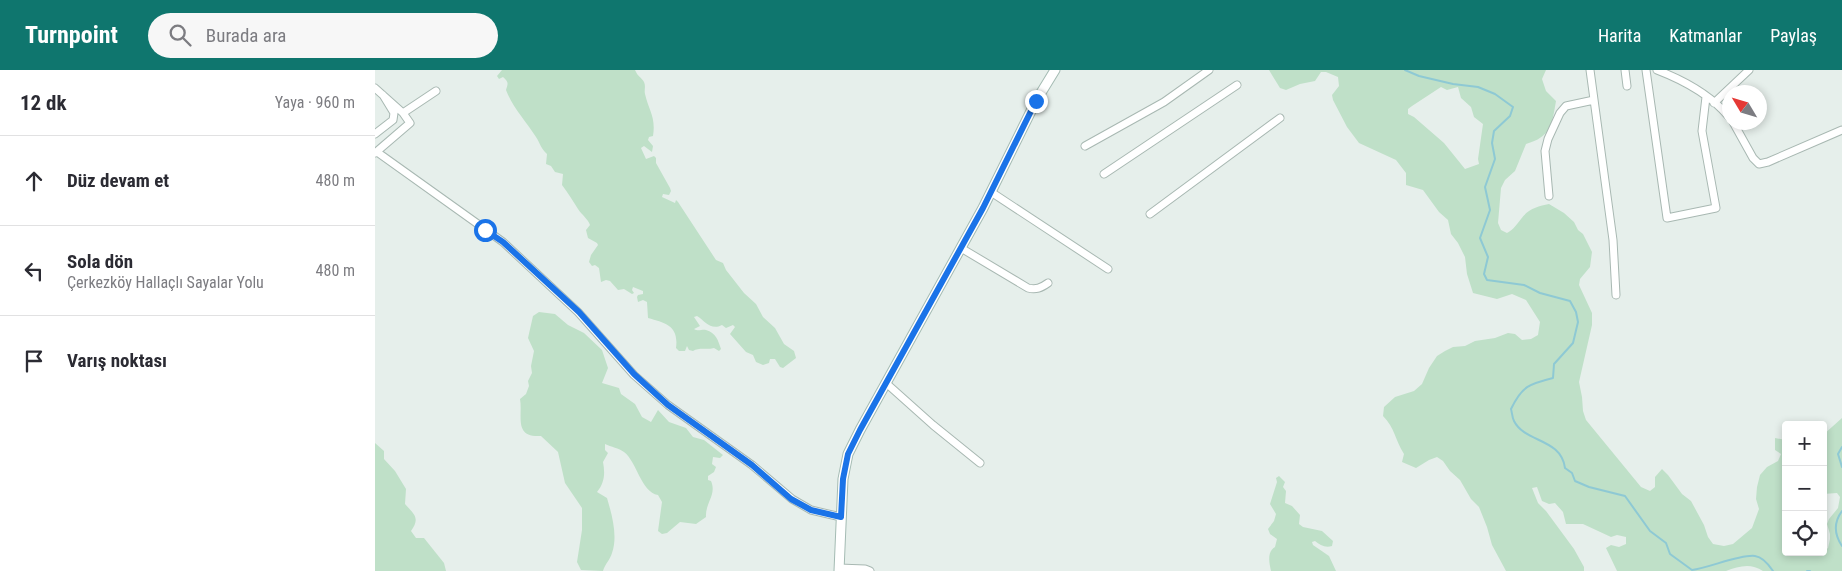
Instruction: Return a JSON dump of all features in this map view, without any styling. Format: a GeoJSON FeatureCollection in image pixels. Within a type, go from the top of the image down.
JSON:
{"type":"FeatureCollection","features":[{"type":"Feature","properties":{"kind":"main road"},"geometry":{"type":"LineString","coordinates":[[839,570],[843,479],[848,454],[991,192],[1036,101],[1055,70]]}},
{"type":"Feature","properties":{"kind":"street"},"geometry":{"type":"LineString","coordinates":[[1085,146],[1164,102],[1209,70]]}},
{"type":"Feature","properties":{"kind":"street"},"geometry":{"type":"LineString","coordinates":[[1590,70],[1613,240],[1616,295]]}},
{"type":"Feature","properties":{"kind":"street"},"geometry":{"type":"LineString","coordinates":[[1625,70],[1627,86]]}},
{"type":"Feature","properties":{"kind":"street"},"geometry":{"type":"LineString","coordinates":[[1646,70],[1667,218],[1715,208],[1702,130],[1706,97]]}},
{"type":"Feature","properties":{"kind":"street"},"geometry":{"type":"LineString","coordinates":[[1657,70],[1673,76],[1706,97],[1722,110]]}},
{"type":"Feature","properties":{"kind":"street"},"geometry":{"type":"LineString","coordinates":[[1714,103],[1749,70]]}},
{"type":"Feature","properties":{"kind":"street"},"geometry":{"type":"LineString","coordinates":[[1104,174],[1237,85]]}},
{"type":"Feature","properties":{"kind":"street"},"geometry":{"type":"LineString","coordinates":[[375,88],[403,113],[410,123],[376,152],[503,242],[579,312],[634,374],[668,405],[752,465],[791,499],[811,510],[841,517]]}},
{"type":"Feature","properties":{"kind":"street"},"geometry":{"type":"LineString","coordinates":[[403,113],[436,91]]}},
{"type":"Feature","properties":{"kind":"street"},"geometry":{"type":"LineString","coordinates":[[375,134],[393,120],[394,114],[383,95]]}},
{"type":"Feature","properties":{"kind":"street"},"geometry":{"type":"LineString","coordinates":[[1549,196],[1545,151],[1548,139],[1566,106],[1594,100]]}},
{"type":"Feature","properties":{"kind":"street"},"geometry":{"type":"LineString","coordinates":[[1150,214],[1280,118]]}},
{"type":"Feature","properties":{"kind":"street"},"geometry":{"type":"LineString","coordinates":[[1737,130],[1753,158],[1759,164],[1842,131]]}},
{"type":"Feature","properties":{"kind":"street"},"geometry":{"type":"LineString","coordinates":[[991,192],[1108,268]]}},
{"type":"Feature","properties":{"kind":"street"},"geometry":{"type":"LineString","coordinates":[[961,248],[1027,288],[1034,290],[1048,283]]}},
{"type":"Feature","properties":{"kind":"street"},"geometry":{"type":"LineString","coordinates":[[886,383],[933,425],[980,463]]}},
{"type":"Feature","properties":{"kind":"street"},"geometry":{"type":"LineString","coordinates":[[839,570],[865,569],[870,571]]}},
{"type":"Feature","properties":{"kind":"green space"},"geometry":{"type":"Polygon","coordinates":[[[502,70],[635,70],[645,83],[645,94],[654,124],[653,136],[649,137],[648,140],[653,146],[652,152],[644,146],[641,148],[646,159],[654,156],[656,158],[656,163],[670,188],[669,195],[663,194],[662,197],[675,203],[676,200],[678,202],[716,260],[723,263],[726,270],[744,293],[756,304],[763,317],[775,328],[784,344],[794,351],[796,358],[783,368],[780,367],[775,359],[770,359],[769,363],[763,365],[756,362],[753,355],[746,352],[730,334],[735,327],[733,325],[726,328],[722,325],[718,327],[711,326],[697,316],[694,317],[700,326],[694,329],[706,330],[712,333],[718,340],[721,349],[719,351],[714,348],[693,351],[689,350],[687,346],[685,351],[679,351],[676,348],[673,330],[666,324],[648,318],[647,302],[643,300],[638,302],[637,297],[643,294],[643,291],[633,287],[634,293],[632,294],[624,289],[618,290],[610,281],[601,282],[599,268],[595,265],[592,266],[589,262],[591,255],[598,245],[588,238],[586,230],[590,225],[562,185],[563,174],[555,172],[551,166],[546,164],[547,154],[512,103],[506,90],[507,82],[503,77],[499,79],[497,76],[502,70]]]}},
{"type":"Feature","properties":{"kind":"green space"},"geometry":{"type":"Polygon","coordinates":[[[1269,70],[1546,70],[1542,79],[1546,91],[1556,101],[1551,123],[1549,129],[1541,138],[1526,144],[1515,171],[1505,180],[1501,188],[1498,223],[1501,230],[1507,233],[1530,210],[1549,204],[1574,222],[1578,230],[1583,234],[1592,252],[1590,267],[1580,279],[1579,285],[1592,313],[1592,325],[1579,382],[1586,420],[1641,487],[1650,491],[1655,487],[1655,477],[1662,469],[1682,494],[1691,501],[1713,544],[1724,546],[1733,544],[1752,528],[1759,509],[1756,499],[1760,475],[1767,467],[1778,461],[1781,454],[1775,450],[1775,438],[1782,439],[1782,556],[1827,556],[1830,534],[1827,524],[1838,508],[1840,497],[1837,493],[1827,494],[1827,431],[1842,418],[1842,571],[1763,571],[1758,568],[1745,566],[1726,571],[1617,571],[1606,548],[1611,545],[1619,547],[1626,544],[1626,537],[1617,535],[1611,537],[1583,524],[1566,524],[1563,512],[1555,503],[1549,504],[1542,501],[1537,487],[1532,488],[1538,503],[1574,549],[1584,567],[1584,571],[1506,571],[1492,545],[1479,507],[1471,499],[1460,480],[1443,461],[1437,457],[1416,468],[1402,462],[1404,454],[1390,425],[1383,416],[1384,407],[1395,397],[1414,391],[1422,384],[1437,356],[1445,351],[1453,347],[1465,346],[1475,341],[1495,338],[1508,333],[1515,334],[1522,340],[1531,339],[1538,335],[1540,322],[1526,300],[1512,294],[1497,299],[1473,293],[1467,274],[1465,257],[1451,234],[1448,220],[1439,212],[1423,190],[1406,185],[1406,173],[1396,160],[1359,143],[1347,127],[1332,95],[1339,86],[1338,77],[1321,72],[1315,81],[1300,84],[1286,90],[1280,88],[1269,70]],[[1441,87],[1408,109],[1408,114],[1444,143],[1465,169],[1479,164],[1483,124],[1474,117],[1471,107],[1461,98],[1458,87],[1447,90],[1441,87]]]}},
{"type":"Feature","properties":{"kind":"green space"},"geometry":{"type":"Polygon","coordinates":[[[539,312],[555,314],[568,325],[584,333],[602,350],[608,368],[602,383],[619,388],[621,394],[635,404],[642,417],[651,422],[658,410],[669,422],[686,428],[693,437],[704,440],[723,455],[720,458],[713,457],[712,464],[716,467],[714,472],[708,476],[713,491],[707,507],[706,517],[696,524],[680,522],[667,533],[662,534],[658,531],[662,502],[658,495],[652,493],[643,483],[624,452],[605,444],[605,450],[608,453],[603,462],[603,481],[597,492],[607,498],[612,518],[614,546],[603,571],[581,570],[577,562],[582,530],[582,508],[565,483],[558,452],[541,436],[532,436],[526,433],[521,424],[520,399],[526,394],[529,386],[528,381],[532,373],[531,366],[534,351],[528,338],[533,316],[539,312]]]}},
{"type":"Feature","properties":{"kind":"green space"},"geometry":{"type":"Polygon","coordinates":[[[375,443],[384,451],[384,459],[395,471],[406,489],[405,504],[414,514],[416,520],[411,531],[416,538],[424,538],[444,563],[446,571],[375,571],[375,443]]]}},
{"type":"Feature","properties":{"kind":"green space"},"geometry":{"type":"Polygon","coordinates":[[[1279,476],[1285,482],[1283,487],[1286,491],[1285,503],[1292,506],[1300,515],[1299,524],[1303,527],[1322,531],[1333,541],[1332,546],[1329,547],[1315,541],[1312,542],[1313,545],[1329,556],[1336,571],[1271,571],[1270,554],[1275,547],[1277,539],[1270,534],[1268,529],[1274,521],[1276,514],[1270,504],[1277,482],[1276,478],[1279,476]]]}},
{"type":"Feature","properties":{"kind":"waterway"},"geometry":{"type":"LineString","coordinates":[[1405,70],[1419,76],[1453,84],[1478,87],[1495,94],[1513,107],[1510,116],[1494,131],[1492,143],[1495,159],[1485,187],[1490,210],[1480,238],[1488,257],[1484,274],[1487,280],[1524,285],[1540,293],[1570,301],[1576,312],[1578,322],[1573,343],[1554,364],[1553,378],[1527,387],[1515,401],[1511,409],[1513,419],[1519,428],[1557,451],[1562,458],[1565,468],[1572,473],[1575,481],[1589,487],[1625,496],[1650,531],[1666,543],[1670,554],[1692,570],[1741,557],[1755,556],[1768,564],[1773,571]]}},
{"type":"Feature","properties":{"kind":"waterway"},"geometry":{"type":"LineString","coordinates":[[1842,447],[1838,454],[1842,467]]}},
{"type":"Feature","properties":{"kind":"waterway"},"geometry":{"type":"LineString","coordinates":[[1842,511],[1836,524],[1837,537],[1842,546]]}},
{"type":"Feature","properties":{"kind":"route"},"geometry":{"type":"LineString","coordinates":[[485,230],[503,242],[579,312],[634,374],[668,405],[752,465],[791,499],[811,510],[841,517],[843,479],[848,454],[983,208],[1036,101]]}}]}
